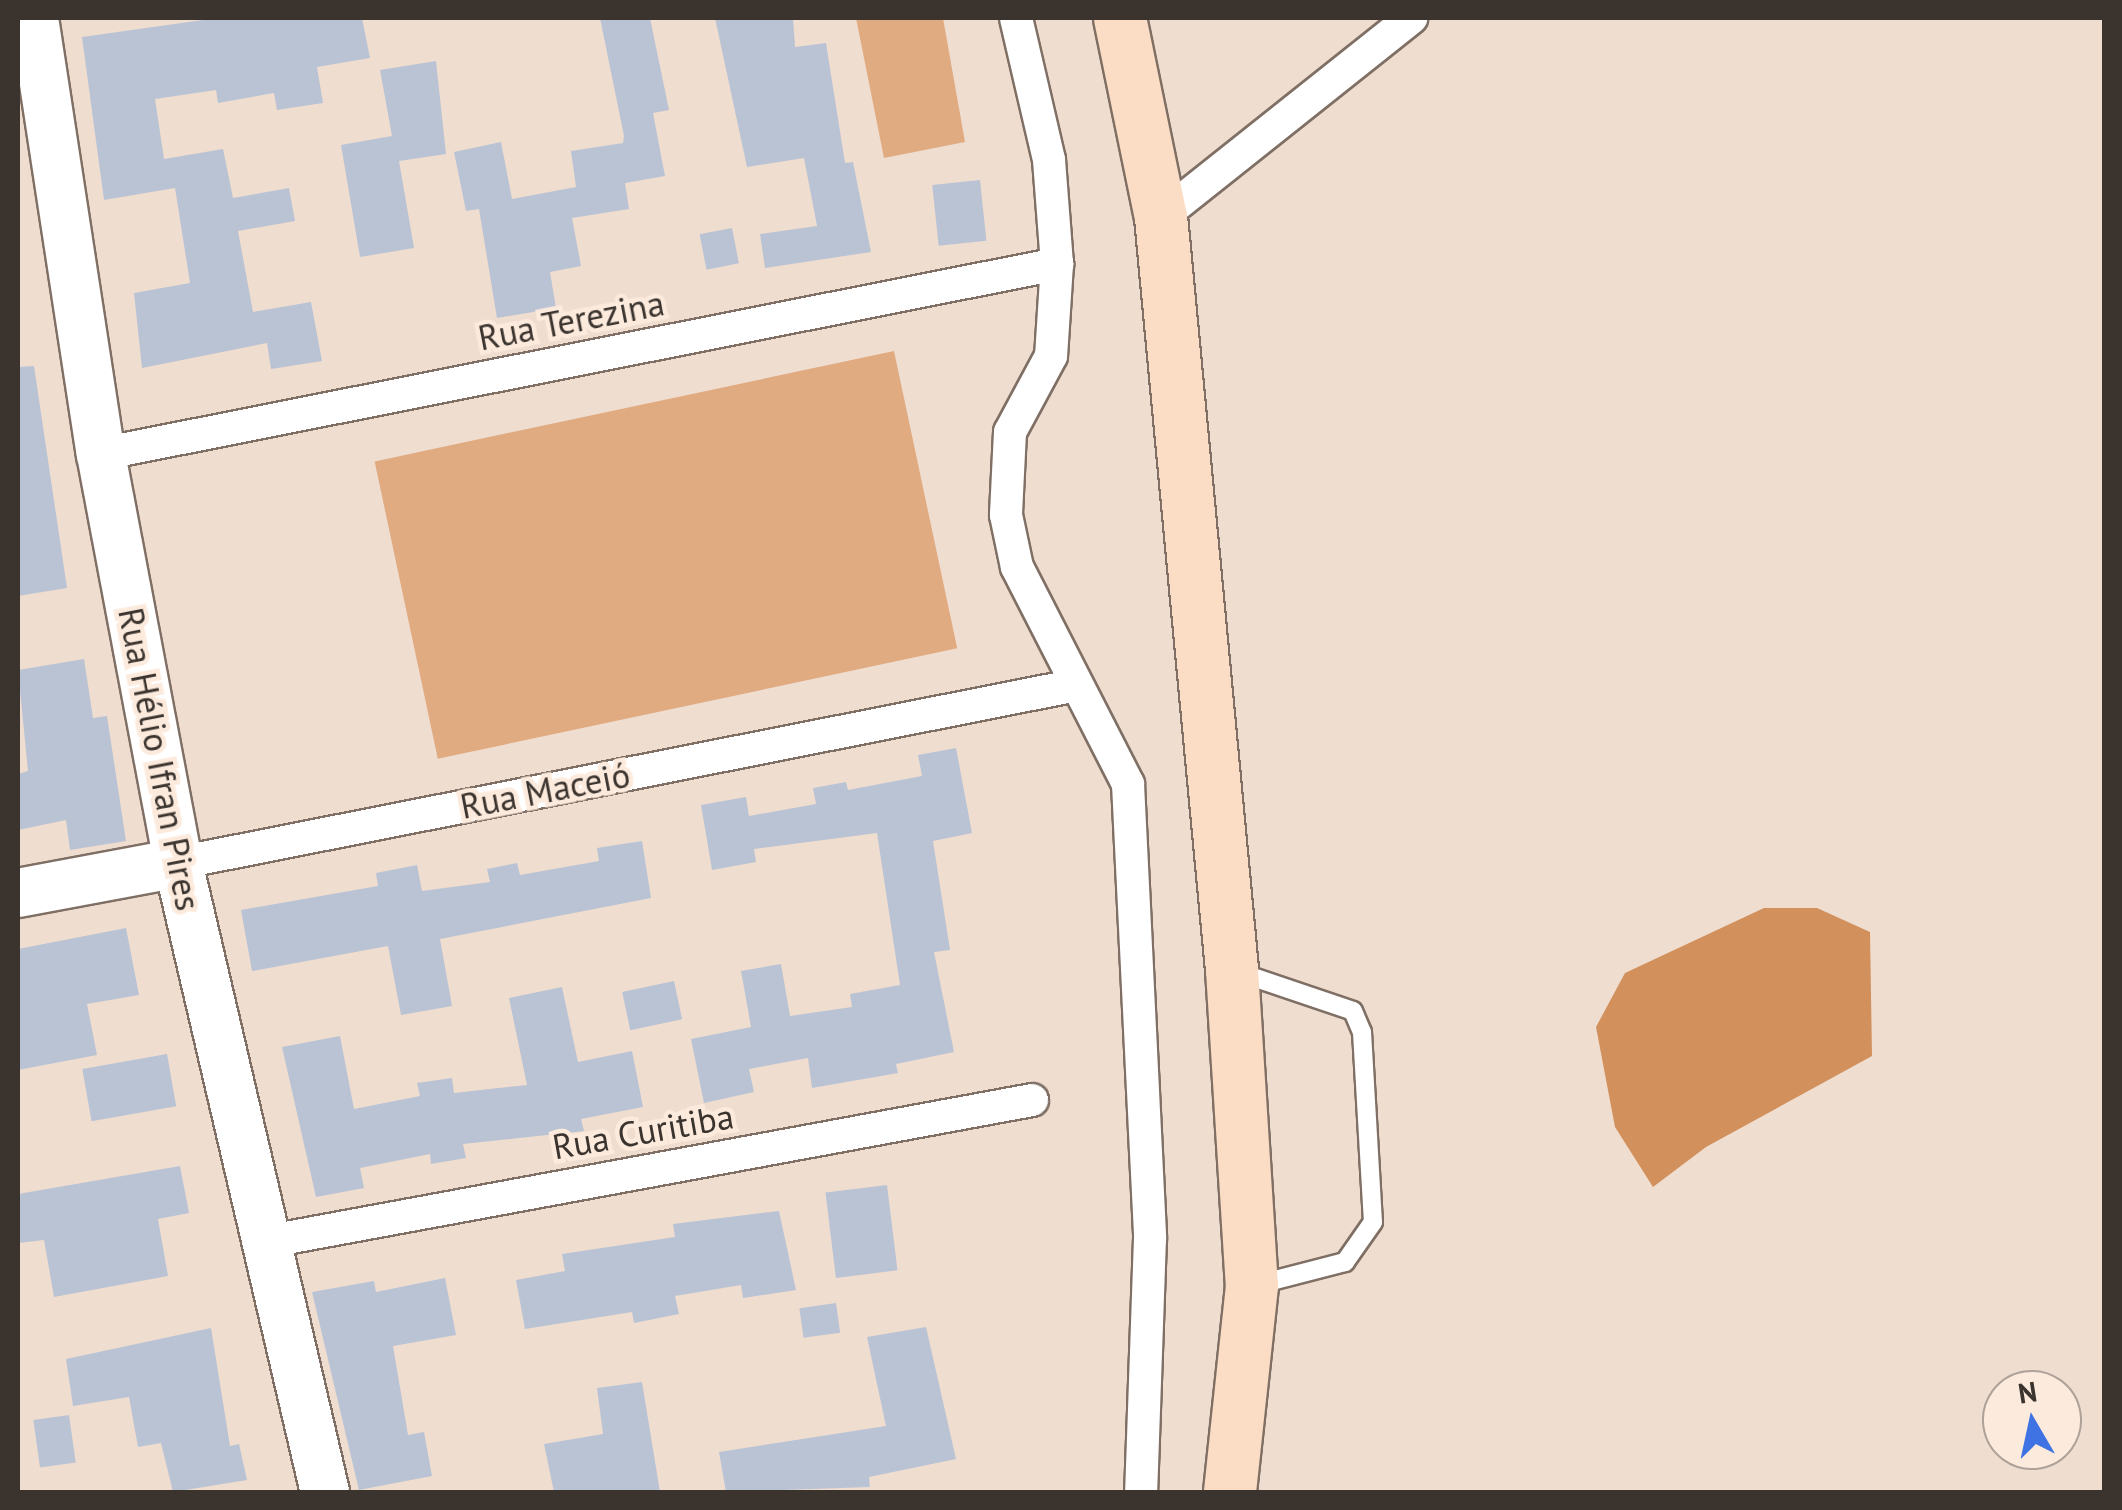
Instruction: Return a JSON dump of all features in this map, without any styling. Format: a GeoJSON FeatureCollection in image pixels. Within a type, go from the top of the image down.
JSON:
{"type":"FeatureCollection","features":[{"type":"Feature","properties":{"kind":"main road"},"geometry":{"type":"LineString","coordinates":[[1120,18],[1161,216],[1232,970],[1252,1286],[1230,1492]]}},
{"type":"Feature","properties":{"kind":"street","name":"Rua Hélio Ifran Pires"},"geometry":{"type":"LineString","coordinates":[[34,18],[101,454],[178,862],[270,1240],[325,1492]]}},
{"type":"Feature","properties":{"kind":"street"},"geometry":{"type":"LineString","coordinates":[[1016,18],[1049,160],[1057,264],[1051,356],[1010,432],[1006,514],[1017,567],[1072,686],[1105,732],[1128,784],[1149,1184],[1141,1492]]}},
{"type":"Feature","properties":{"kind":"street"},"geometry":{"type":"LineString","coordinates":[[1161,216],[1411,18]]}},
{"type":"Feature","properties":{"kind":"street","name":"Rua Terezina"},"geometry":{"type":"LineString","coordinates":[[101,454],[1057,264]]}},
{"type":"Feature","properties":{"kind":"street","name":"Rua Maceió"},"geometry":{"type":"LineString","coordinates":[[18,893],[1072,686]]}},
{"type":"Feature","properties":{"kind":"street","name":"Rua Curitiba"},"geometry":{"type":"LineString","coordinates":[[270,1240],[1032,1100]]}},
{"type":"Feature","properties":{"kind":"lane"},"geometry":{"type":"LineString","coordinates":[[1232,970],[1334,998],[1353,1011],[1363,1052],[1374,1222],[1366,1242],[1345,1262],[1252,1286]]}},
{"type":"Feature","properties":{"kind":"shaded area"},"geometry":{"type":"Polygon","coordinates":[[[856,18],[943,18],[965,142],[884,158],[856,18]]]}},
{"type":"Feature","properties":{"kind":"shaded area"},"geometry":{"type":"Polygon","coordinates":[[[894,351],[957,648],[438,759],[375,461],[894,351]]]}},
{"type":"Feature","properties":{"kind":"shaded area"},"geometry":{"type":"Polygon","coordinates":[[[1764,908],[1817,908],[1870,932],[1872,1056],[1706,1147],[1653,1187],[1615,1127],[1596,1027],[1625,973],[1764,908]]]}},
{"type":"Feature","properties":{"kind":"building"},"geometry":{"type":"Polygon","coordinates":[[[217,18],[362,18],[370,58],[317,67],[323,103],[277,110],[274,93],[218,103],[216,90],[155,99],[164,159],[223,149],[233,198],[289,188],[295,221],[238,231],[253,312],[311,302],[322,361],[271,369],[267,343],[142,368],[134,293],[190,283],[175,188],[104,200],[82,37],[217,18]]]}},
{"type":"Feature","properties":{"kind":"building"},"geometry":{"type":"Polygon","coordinates":[[[600,18],[650,18],[669,110],[653,113],[665,176],[625,183],[629,209],[572,218],[581,266],[550,272],[556,308],[497,318],[479,209],[466,211],[454,152],[501,142],[512,199],[576,187],[571,151],[623,143],[624,136],[600,18]]]}},
{"type":"Feature","properties":{"kind":"building"},"geometry":{"type":"Polygon","coordinates":[[[715,18],[793,18],[795,47],[826,43],[845,163],[853,162],[871,252],[765,268],[760,234],[817,226],[804,158],[747,167],[715,18]]]}},
{"type":"Feature","properties":{"kind":"building"},"geometry":{"type":"Polygon","coordinates":[[[436,61],[446,154],[399,161],[414,248],[360,257],[341,145],[392,136],[380,70],[436,61]]]}},
{"type":"Feature","properties":{"kind":"building"},"geometry":{"type":"Polygon","coordinates":[[[980,180],[986,241],[939,246],[932,185],[980,180]]]}},
{"type":"Feature","properties":{"kind":"building"},"geometry":{"type":"Polygon","coordinates":[[[732,228],[739,263],[706,270],[700,234],[732,228]]]}},
{"type":"Feature","properties":{"kind":"building"},"geometry":{"type":"Polygon","coordinates":[[[34,366],[67,588],[18,596],[18,367],[34,366]]]}},
{"type":"Feature","properties":{"kind":"building"},"geometry":{"type":"Polygon","coordinates":[[[84,659],[93,718],[107,716],[126,841],[70,850],[66,820],[18,830],[18,774],[28,771],[18,670],[84,659]]]}},
{"type":"Feature","properties":{"kind":"building"},"geometry":{"type":"Polygon","coordinates":[[[956,748],[972,833],[933,841],[950,950],[934,952],[954,1052],[896,1064],[898,1073],[812,1088],[808,1058],[749,1069],[754,1092],[704,1103],[691,1039],[751,1027],[741,971],[781,964],[790,1016],[852,1007],[850,994],[900,985],[877,833],[754,849],[756,862],[712,870],[701,805],[746,797],[749,816],[816,804],[813,788],[846,782],[848,790],[922,776],[918,755],[956,748]]]}},
{"type":"Feature","properties":{"kind":"building"},"geometry":{"type":"Polygon","coordinates":[[[642,841],[651,898],[440,939],[452,1006],[401,1015],[388,946],[252,971],[241,910],[378,886],[376,873],[417,865],[422,891],[490,882],[487,869],[517,863],[520,875],[599,861],[597,848],[642,841]]]}},
{"type":"Feature","properties":{"kind":"building"},"geometry":{"type":"Polygon","coordinates":[[[126,928],[139,995],[87,1004],[97,1055],[18,1070],[18,949],[126,928]]]}},
{"type":"Feature","properties":{"kind":"building"},"geometry":{"type":"Polygon","coordinates":[[[674,981],[682,1019],[630,1030],[622,992],[674,981]]]}},
{"type":"Feature","properties":{"kind":"building"},"geometry":{"type":"Polygon","coordinates":[[[562,987],[578,1062],[632,1051],[643,1107],[581,1119],[584,1131],[463,1144],[466,1158],[431,1164],[430,1154],[360,1168],[364,1188],[316,1197],[282,1047],[340,1036],[354,1109],[420,1096],[417,1083],[452,1078],[454,1093],[527,1085],[509,998],[562,987]]]}},
{"type":"Feature","properties":{"kind":"building"},"geometry":{"type":"Polygon","coordinates":[[[167,1054],[176,1106],[92,1121],[82,1069],[167,1054]]]}},
{"type":"Feature","properties":{"kind":"building"},"geometry":{"type":"Polygon","coordinates":[[[180,1166],[189,1213],[158,1219],[168,1276],[54,1297],[44,1240],[18,1243],[18,1194],[180,1166]]]}},
{"type":"Feature","properties":{"kind":"building"},"geometry":{"type":"Polygon","coordinates":[[[887,1185],[897,1270],[836,1278],[825,1193],[887,1185]]]}},
{"type":"Feature","properties":{"kind":"building"},"geometry":{"type":"Polygon","coordinates":[[[779,1211],[796,1290],[743,1298],[741,1285],[675,1296],[679,1314],[634,1323],[632,1312],[525,1329],[516,1280],[565,1271],[562,1254],[675,1237],[673,1224],[779,1211]]]}},
{"type":"Feature","properties":{"kind":"building"},"geometry":{"type":"Polygon","coordinates":[[[445,1278],[456,1335],[393,1346],[408,1435],[424,1432],[432,1476],[359,1490],[312,1292],[374,1281],[376,1292],[445,1278]]]}},
{"type":"Feature","properties":{"kind":"building"},"geometry":{"type":"Polygon","coordinates":[[[836,1303],[840,1333],[804,1338],[799,1308],[836,1303]]]}},
{"type":"Feature","properties":{"kind":"building"},"geometry":{"type":"Polygon","coordinates":[[[926,1327],[956,1459],[869,1477],[870,1487],[726,1492],[719,1452],[886,1426],[867,1337],[926,1327]]]}},
{"type":"Feature","properties":{"kind":"building"},"geometry":{"type":"Polygon","coordinates":[[[211,1328],[230,1446],[239,1444],[247,1480],[173,1492],[161,1443],[138,1447],[129,1397],[73,1406],[66,1359],[211,1328]]]}},
{"type":"Feature","properties":{"kind":"building"},"geometry":{"type":"Polygon","coordinates":[[[642,1382],[660,1492],[554,1492],[544,1444],[603,1434],[597,1388],[642,1382]]]}},
{"type":"Feature","properties":{"kind":"building"},"geometry":{"type":"Polygon","coordinates":[[[69,1415],[76,1463],[40,1468],[33,1420],[69,1415]]]}}]}
